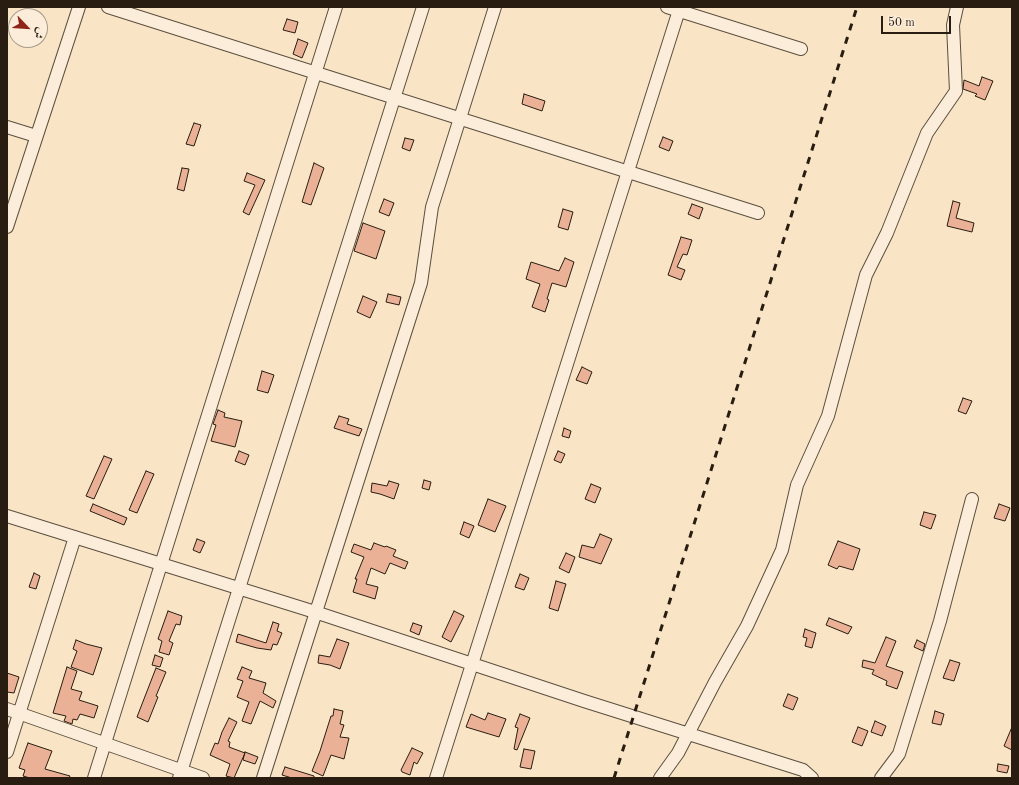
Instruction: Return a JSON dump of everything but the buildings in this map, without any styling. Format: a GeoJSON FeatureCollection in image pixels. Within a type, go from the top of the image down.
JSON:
{"type":"FeatureCollection","features":[{"type":"Feature","properties":{"kind":"street"},"geometry":{"type":"LineString","coordinates":[[7,227],[79,7]]}},
{"type":"Feature","properties":{"kind":"street"},"geometry":{"type":"LineString","coordinates":[[108,7],[758,214]]}},
{"type":"Feature","properties":{"kind":"street"},"geometry":{"type":"LineString","coordinates":[[94,778],[336,7]]}},
{"type":"Feature","properties":{"kind":"street"},"geometry":{"type":"LineString","coordinates":[[180,774],[423,7]]}},
{"type":"Feature","properties":{"kind":"street"},"geometry":{"type":"LineString","coordinates":[[263,778],[421,283],[432,207],[495,7]]}},
{"type":"Feature","properties":{"kind":"street"},"geometry":{"type":"LineString","coordinates":[[660,778],[678,753],[715,682],[747,626],[782,550],[797,485],[828,416],[866,275],[887,233],[927,133],[956,91],[952,25],[957,7]]}},
{"type":"Feature","properties":{"kind":"street"},"geometry":{"type":"LineString","coordinates":[[436,778],[628,172],[675,8],[801,49]]}},
{"type":"Feature","properties":{"kind":"street"},"geometry":{"type":"LineString","coordinates":[[7,127],[36,136]]}},
{"type":"Feature","properties":{"kind":"street"},"geometry":{"type":"LineString","coordinates":[[881,778],[899,754],[940,621],[972,499]]}},
{"type":"Feature","properties":{"kind":"street"},"geometry":{"type":"LineString","coordinates":[[7,516],[315,612],[584,701],[803,770],[812,778]]}},
{"type":"Feature","properties":{"kind":"street"},"geometry":{"type":"LineString","coordinates":[[7,752],[75,537]]}},
{"type":"Feature","properties":{"kind":"street"},"geometry":{"type":"LineString","coordinates":[[7,709],[105,744],[180,774],[203,778]]}},
{"type":"Feature","properties":{"kind":"railway"},"geometry":{"type":"LineString","coordinates":[[614,778],[857,7]]}}]}
